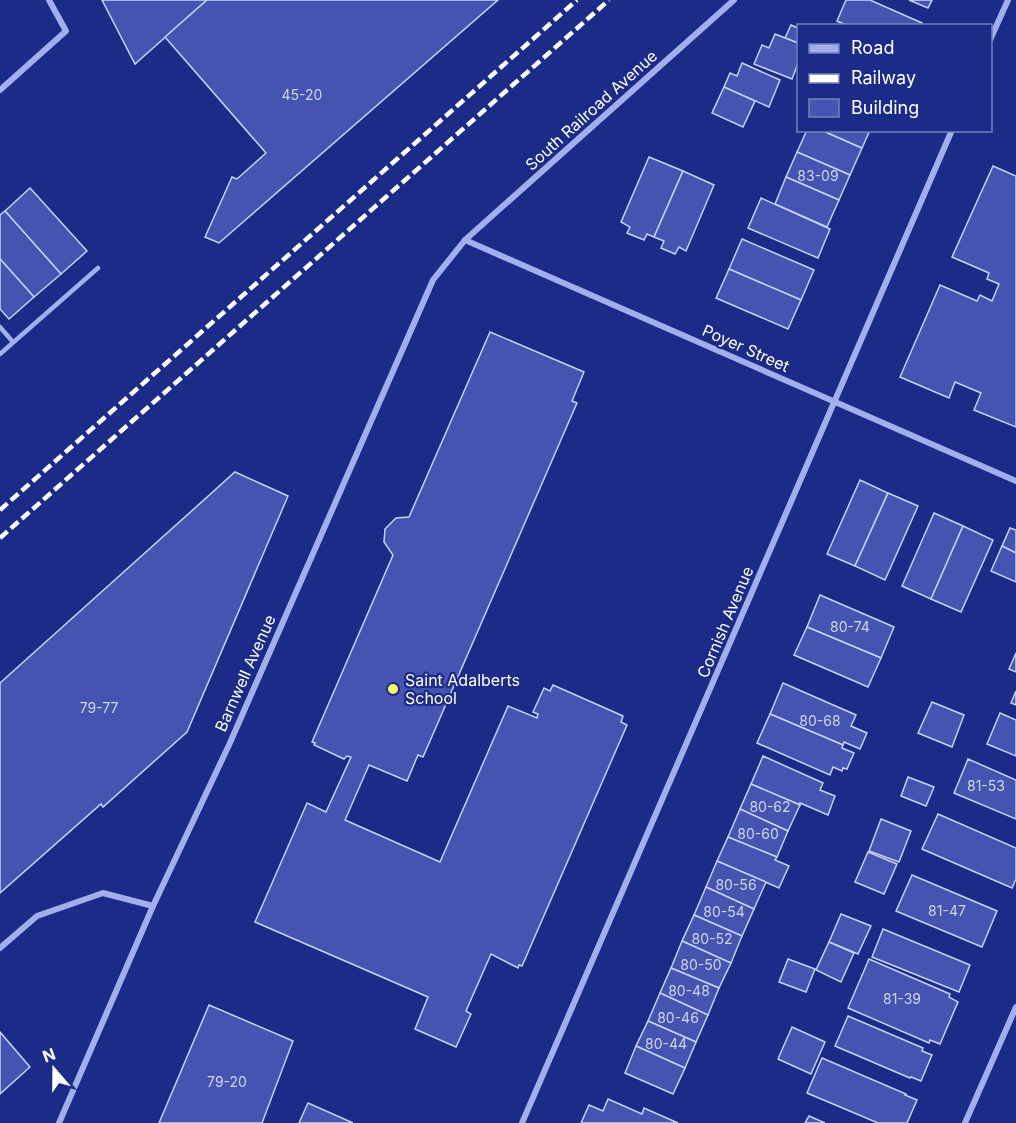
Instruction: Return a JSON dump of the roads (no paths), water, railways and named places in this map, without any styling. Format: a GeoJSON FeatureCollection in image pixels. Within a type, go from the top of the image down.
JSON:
{"type":"FeatureCollection","features":[{"type":"Feature","properties":{"kind":"street"},"geometry":{"type":"LineString","coordinates":[[0,90],[66,31],[49,0]]}},
{"type":"Feature","properties":{"kind":"street","name":"South Railroad Avenue"},"geometry":{"type":"LineString","coordinates":[[465,240],[735,0]]}},
{"type":"Feature","properties":{"kind":"street"},"geometry":{"type":"LineString","coordinates":[[992,36],[1008,0]]}},
{"type":"Feature","properties":{"kind":"street","name":"Cornish Avenue"},"geometry":{"type":"LineString","coordinates":[[522,1123],[951,132]]}},
{"type":"Feature","properties":{"kind":"street","name":"Poyer Street"},"geometry":{"type":"LineString","coordinates":[[465,240],[1016,481]]}},
{"type":"Feature","properties":{"kind":"street","name":"Barnwell Avenue"},"geometry":{"type":"LineString","coordinates":[[59,1123],[153,906],[229,745],[433,280],[465,240]]}},
{"type":"Feature","properties":{"kind":"street"},"geometry":{"type":"LineString","coordinates":[[0,948],[36,916],[103,893],[153,906]]}},
{"type":"Feature","properties":{"kind":"street"},"geometry":{"type":"LineString","coordinates":[[965,1123],[1016,1007]]}},
{"type":"Feature","properties":{"kind":"lane"},"geometry":{"type":"LineString","coordinates":[[0,354],[98,268]]}},
{"type":"Feature","properties":{"kind":"lane"},"geometry":{"type":"LineString","coordinates":[[0,327],[13,342]]}},
{"type":"Feature","properties":{"kind":"railway"},"geometry":{"type":"LineString","coordinates":[[0,510],[577,0]]}},
{"type":"Feature","properties":{"kind":"railway"},"geometry":{"type":"LineString","coordinates":[[0,538],[609,0]]}},
{"type":"Feature","properties":{"kind":"place","name":"Saint Adalberts School"},"geometry":{"type":"Point","coordinates":[393,689]}}]}
